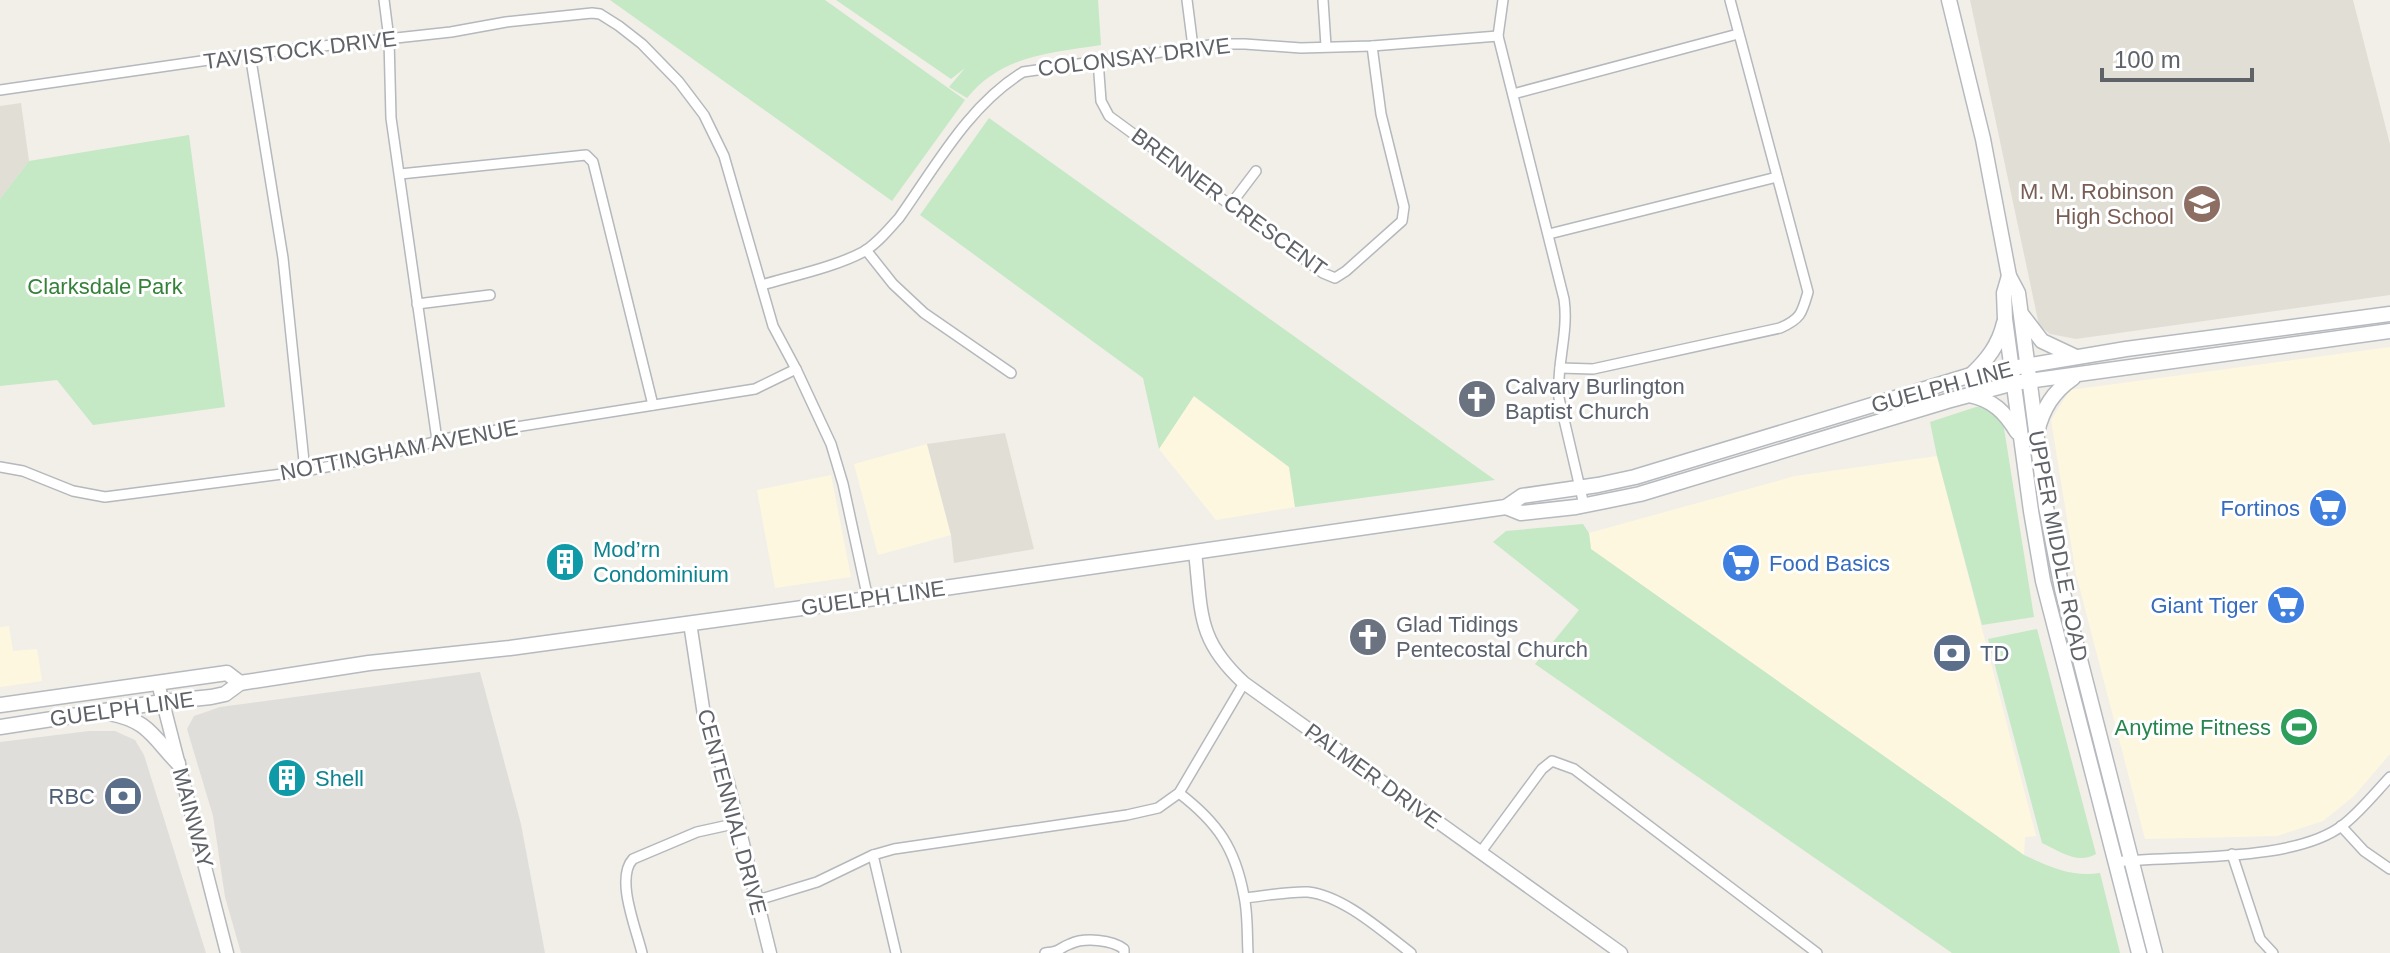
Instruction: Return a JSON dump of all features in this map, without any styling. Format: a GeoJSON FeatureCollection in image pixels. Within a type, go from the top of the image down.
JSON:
{"type":"FeatureCollection","features":[{"type":"Feature","properties":{"kind":"main road","name":"UPPER MIDDLE ROAD"},"geometry":{"type":"LineString","coordinates":[[1949,0],[1983,139],[2009,276],[2018,293],[2021,312],[2019,366],[2029,438],[2067,614],[2155,953]]}},
{"type":"Feature","properties":{"kind":"main road","name":"UPPER MIDDLE ROAD"},"geometry":{"type":"LineString","coordinates":[[2009,276],[2004,293],[2005,319],[2019,366]]}},
{"type":"Feature","properties":{"kind":"main road"},"geometry":{"type":"LineString","coordinates":[[2021,312],[2042,341],[2077,358]]}},
{"type":"Feature","properties":{"kind":"main road","name":"GUELPH LINE"},"geometry":{"type":"LineString","coordinates":[[0,727],[225,694],[240,683],[369,663],[510,648],[868,599],[1506,507],[1522,496],[1635,477],[1971,375],[2390,314]]}},
{"type":"Feature","properties":{"kind":"main road"},"geometry":{"type":"LineString","coordinates":[[1971,375],[1994,348],[2005,319]]}},
{"type":"Feature","properties":{"kind":"main road","name":"GUELPH LINE"},"geometry":{"type":"LineString","coordinates":[[1506,507],[1521,513],[1640,494],[2021,382],[2390,331]]}},
{"type":"Feature","properties":{"kind":"main road"},"geometry":{"type":"LineString","coordinates":[[1969,395],[1989,401],[2001,409],[2029,438],[2049,400],[2077,375]]}},
{"type":"Feature","properties":{"kind":"main road"},"geometry":{"type":"LineString","coordinates":[[1761,458],[1782,432]]}},
{"type":"Feature","properties":{"kind":"main road","name":"UPPER MIDDLE ROAD"},"geometry":{"type":"LineString","coordinates":[[2029,438],[2031,511],[2043,581],[2139,953]]}},
{"type":"Feature","properties":{"kind":"main road","name":"GUELPH LINE"},"geometry":{"type":"LineString","coordinates":[[0,705],[227,673],[240,683]]}},
{"type":"Feature","properties":{"kind":"main road"},"geometry":{"type":"LineString","coordinates":[[92,713],[119,715],[146,727],[178,763]]}},
{"type":"Feature","properties":{"kind":"street"},"geometry":{"type":"LineString","coordinates":[[384,0],[389,39],[391,118],[437,440]]}},
{"type":"Feature","properties":{"kind":"street"},"geometry":{"type":"LineString","coordinates":[[1187,0],[1193,47]]}},
{"type":"Feature","properties":{"kind":"street"},"geometry":{"type":"LineString","coordinates":[[1323,0],[1326,46]]}},
{"type":"Feature","properties":{"kind":"street"},"geometry":{"type":"LineString","coordinates":[[1503,0],[1498,36],[1549,234],[1566,314],[1566,335],[1558,381],[1559,398],[1584,505]]}},
{"type":"Feature","properties":{"kind":"street"},"geometry":{"type":"LineString","coordinates":[[1560,368],[1593,369],[1780,328],[1796,322],[1803,312],[1808,292],[1730,0]]}},
{"type":"Feature","properties":{"kind":"street","name":"TAVISTOCK DRIVE"},"geometry":{"type":"LineString","coordinates":[[0,90],[250,54],[451,32],[506,22],[600,14],[642,44],[679,82],[704,115],[724,156],[762,285]]}},
{"type":"Feature","properties":{"kind":"street"},"geometry":{"type":"LineString","coordinates":[[1513,94],[1738,34]]}},
{"type":"Feature","properties":{"kind":"street","name":"COLONSAY DRIVE"},"geometry":{"type":"LineString","coordinates":[[762,285],[849,258],[866,250],[885,235],[978,108],[1001,86],[1023,72],[1193,47],[1245,44],[1301,48],[1372,46],[1498,36]]}},
{"type":"Feature","properties":{"kind":"street","name":"BRENNER CRESCENT"},"geometry":{"type":"LineString","coordinates":[[1098,60],[1101,101],[1109,116],[1323,273],[1335,278],[1402,221],[1404,207],[1381,114],[1372,46]]}},
{"type":"Feature","properties":{"kind":"street"},"geometry":{"type":"LineString","coordinates":[[250,54],[283,258],[305,471]]}},
{"type":"Feature","properties":{"kind":"street"},"geometry":{"type":"LineString","coordinates":[[400,174],[586,155],[593,162],[653,405]]}},
{"type":"Feature","properties":{"kind":"street"},"geometry":{"type":"LineString","coordinates":[[1231,204],[1256,171]]}},
{"type":"Feature","properties":{"kind":"street"},"geometry":{"type":"LineString","coordinates":[[1549,234],[1777,177]]}},
{"type":"Feature","properties":{"kind":"street"},"geometry":{"type":"LineString","coordinates":[[866,250],[893,284],[924,313],[1011,373]]}},
{"type":"Feature","properties":{"kind":"street"},"geometry":{"type":"LineString","coordinates":[[762,285],[773,326],[831,444],[868,599]]}},
{"type":"Feature","properties":{"kind":"street"},"geometry":{"type":"LineString","coordinates":[[417,304],[490,295]]}},
{"type":"Feature","properties":{"kind":"street","name":"NOTTINGHAM AVENUE"},"geometry":{"type":"LineString","coordinates":[[0,467],[23,471],[73,491],[105,497],[305,471],[368,459],[437,440],[755,389],[796,369]]}},
{"type":"Feature","properties":{"kind":"street","name":"PALMER DRIVE"},"geometry":{"type":"LineString","coordinates":[[1195,552],[1203,626],[1208,640],[1224,664],[1244,683],[1621,953]]}},
{"type":"Feature","properties":{"kind":"street","name":"CENTENNIAL DRIVE"},"geometry":{"type":"LineString","coordinates":[[690,623],[704,715],[728,783],[770,953]]}},
{"type":"Feature","properties":{"kind":"street","name":"MAINWAY"},"geometry":{"type":"LineString","coordinates":[[158,683],[227,953]]}},
{"type":"Feature","properties":{"kind":"street"},"geometry":{"type":"LineString","coordinates":[[758,900],[817,882],[873,855],[894,849],[1158,808],[1179,793],[1244,683]]}},
{"type":"Feature","properties":{"kind":"street"},"geometry":{"type":"LineString","coordinates":[[1480,853],[1542,769],[1552,761],[1561,763],[1574,769],[1817,953]]}},
{"type":"Feature","properties":{"kind":"street"},"geometry":{"type":"LineString","coordinates":[[2115,862],[2264,852],[2308,843],[2341,826],[2390,777]]}},
{"type":"Feature","properties":{"kind":"street"},"geometry":{"type":"LineString","coordinates":[[1179,793],[1214,823],[1235,859],[1245,898],[1248,953]]}},
{"type":"Feature","properties":{"kind":"street"},"geometry":{"type":"LineString","coordinates":[[642,953],[624,881],[626,866],[633,859],[697,832],[738,823]]}},
{"type":"Feature","properties":{"kind":"street"},"geometry":{"type":"LineString","coordinates":[[2341,826],[2364,851],[2390,869]]}},
{"type":"Feature","properties":{"kind":"street"},"geometry":{"type":"LineString","coordinates":[[2232,854],[2260,939],[2273,953]]}},
{"type":"Feature","properties":{"kind":"street"},"geometry":{"type":"LineString","coordinates":[[873,855],[896,953]]}},
{"type":"Feature","properties":{"kind":"street"},"geometry":{"type":"LineString","coordinates":[[1245,898],[1306,892],[1327,896],[1349,908],[1411,953]]}},
{"type":"Feature","properties":{"kind":"street"},"geometry":{"type":"LineString","coordinates":[[1045,953],[1060,952],[1071,943],[1103,941],[1118,945],[1124,953]]}},
{"type":"Feature","properties":{"kind":"shaded area","name":"M. M. Robinson High School"},"geometry":{"type":"Polygon","coordinates":[[[1970,0],[2353,0],[2390,144],[2390,295],[2076,339],[2050,334],[2039,325],[1970,0]]]}},
{"type":"Feature","properties":{"kind":"shaded area"},"geometry":{"type":"Polygon","coordinates":[[[21,103],[29,161],[0,199],[0,106],[21,103]]]}},
{"type":"Feature","properties":{"kind":"shaded area"},"geometry":{"type":"Polygon","coordinates":[[[2390,347],[2390,754],[2354,796],[2323,821],[2277,836],[2145,839],[2076,574],[2051,420],[2070,390],[2390,347]]]}},
{"type":"Feature","properties":{"kind":"shaded area"},"geometry":{"type":"Polygon","coordinates":[[[1193,396],[1289,467],[1295,507],[1216,520],[1159,449],[1193,396]]]}},
{"type":"Feature","properties":{"kind":"shaded area"},"geometry":{"type":"Polygon","coordinates":[[[1005,433],[1034,549],[954,563],[951,535],[927,444],[1005,433]]]}},
{"type":"Feature","properties":{"kind":"shaded area"},"geometry":{"type":"Polygon","coordinates":[[[927,444],[951,535],[878,555],[854,464],[927,444]]]}},
{"type":"Feature","properties":{"kind":"shaded area"},"geometry":{"type":"Polygon","coordinates":[[[1937,456],[2036,836],[2025,837],[2024,855],[1591,549],[1589,533],[1795,476],[1937,456]]]}},
{"type":"Feature","properties":{"kind":"shaded area"},"geometry":{"type":"Polygon","coordinates":[[[831,475],[851,577],[775,588],[757,490],[831,475]]]}},
{"type":"Feature","properties":{"kind":"shaded area"},"geometry":{"type":"Polygon","coordinates":[[[9,626],[13,651],[37,649],[42,681],[0,687],[0,627],[9,626]]]}},
{"type":"Feature","properties":{"kind":"shaded area"},"geometry":{"type":"Polygon","coordinates":[[[480,672],[521,824],[545,953],[241,953],[225,897],[213,816],[187,729],[194,716],[220,707],[480,672]]]}},
{"type":"Feature","properties":{"kind":"shaded area"},"geometry":{"type":"Polygon","coordinates":[[[89,731],[115,731],[135,740],[144,755],[206,953],[0,953],[0,742],[89,731]]]}},
{"type":"Feature","properties":{"kind":"green space"},"geometry":{"type":"Polygon","coordinates":[[[610,0],[825,0],[965,100],[892,201],[610,0]]]}},
{"type":"Feature","properties":{"kind":"green space"},"geometry":{"type":"Polygon","coordinates":[[[836,0],[1098,0],[1101,45],[1045,54],[1011,64],[981,84],[967,98],[949,87],[965,68],[951,79],[836,0]]]}},
{"type":"Feature","properties":{"kind":"green space"},"geometry":{"type":"Polygon","coordinates":[[[989,118],[1495,480],[1295,507],[1289,467],[1194,396],[1159,449],[1143,378],[920,215],[989,118]]]}},
{"type":"Feature","properties":{"kind":"green space","name":"Clarksdale Park"},"geometry":{"type":"Polygon","coordinates":[[[189,135],[225,407],[93,425],[57,380],[0,386],[0,199],[29,161],[189,135]]]}},
{"type":"Feature","properties":{"kind":"green space"},"geometry":{"type":"Polygon","coordinates":[[[1976,407],[1988,409],[2003,422],[2034,617],[1982,625],[1930,422],[1976,407]]]}},
{"type":"Feature","properties":{"kind":"green space"},"geometry":{"type":"Polygon","coordinates":[[[1583,524],[1589,533],[1591,549],[2024,855],[2070,872],[2100,873],[2120,953],[1952,953],[1535,664],[1579,610],[1493,542],[1506,531],[1583,524]]]}},
{"type":"Feature","properties":{"kind":"green space"},"geometry":{"type":"Polygon","coordinates":[[[2037,629],[2096,854],[2089,857],[2069,856],[2042,843],[1988,639],[2037,629]]]}},
{"type":"Feature","properties":{"kind":"place","name":"M. M. Robinson High School"},"geometry":{"type":"Point","coordinates":[2202,204]}},
{"type":"Feature","properties":{"kind":"place","name":"Calvary Burlington Baptist Church"},"geometry":{"type":"Point","coordinates":[1477,399]}},
{"type":"Feature","properties":{"kind":"place","name":"Fortinos"},"geometry":{"type":"Point","coordinates":[2328,508]}},
{"type":"Feature","properties":{"kind":"place","name":"Mod’rn Condominium"},"geometry":{"type":"Point","coordinates":[565,562]}},
{"type":"Feature","properties":{"kind":"place","name":"Food Basics"},"geometry":{"type":"Point","coordinates":[1741,563]}},
{"type":"Feature","properties":{"kind":"place","name":"Giant Tiger"},"geometry":{"type":"Point","coordinates":[2286,605]}},
{"type":"Feature","properties":{"kind":"place","name":"Glad Tidings Pentecostal Church"},"geometry":{"type":"Point","coordinates":[1368,637]}},
{"type":"Feature","properties":{"kind":"place","name":"TD"},"geometry":{"type":"Point","coordinates":[1952,653]}},
{"type":"Feature","properties":{"kind":"place","name":"Anytime Fitness"},"geometry":{"type":"Point","coordinates":[2299,727]}},
{"type":"Feature","properties":{"kind":"place","name":"Shell"},"geometry":{"type":"Point","coordinates":[287,778]}},
{"type":"Feature","properties":{"kind":"place","name":"RBC"},"geometry":{"type":"Point","coordinates":[123,796]}}]}
